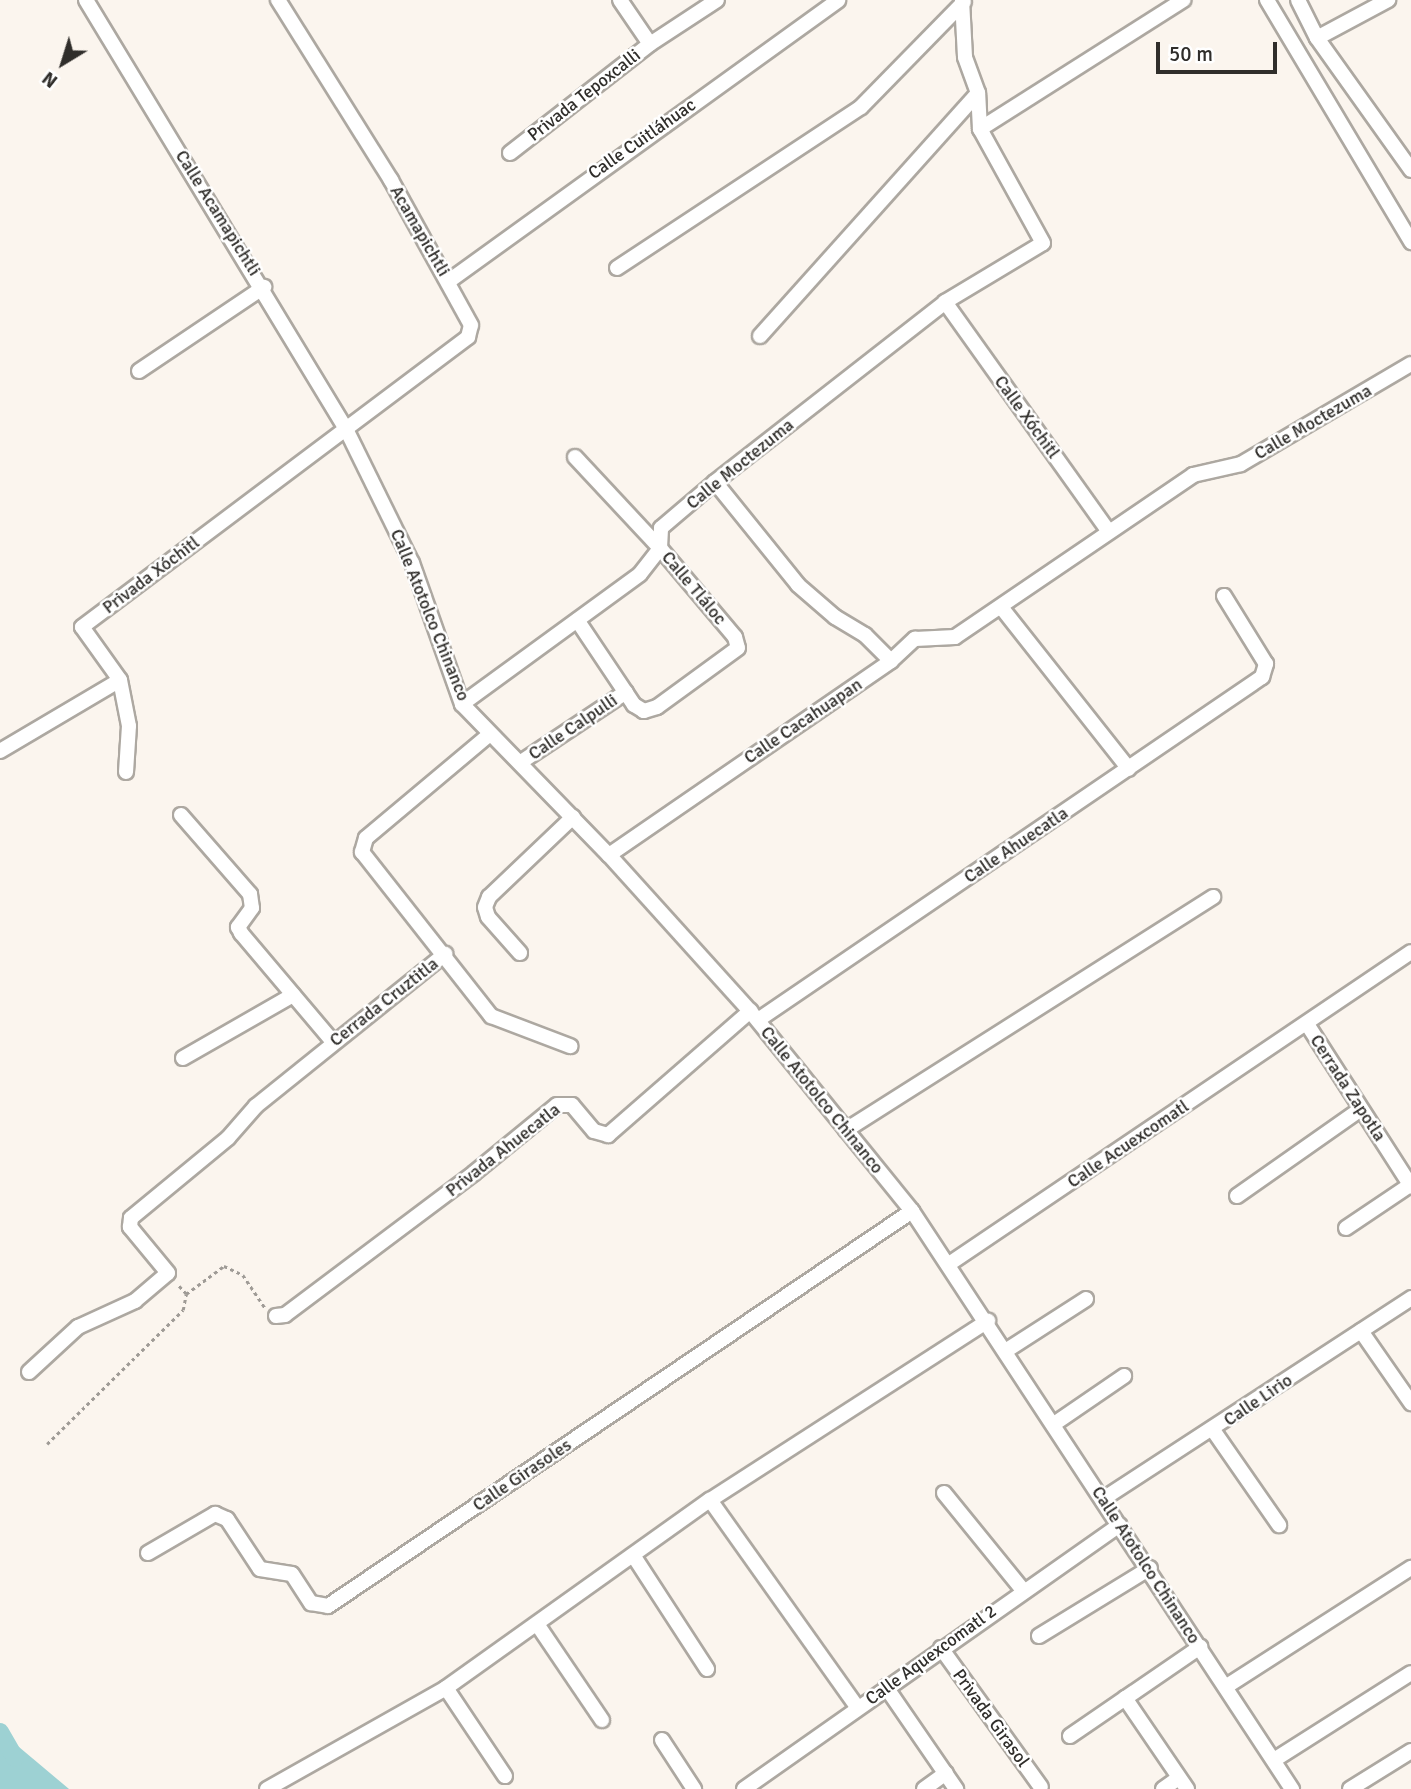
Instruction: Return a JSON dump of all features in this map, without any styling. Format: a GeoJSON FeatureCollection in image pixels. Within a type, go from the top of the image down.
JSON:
{"type":"FeatureCollection","features":[{"type":"Feature","properties":{"kind":"street","name":"Calle Acamapichtli"},"geometry":{"type":"LineString","coordinates":[[86,0],[264,287],[346,429]]}},
{"type":"Feature","properties":{"kind":"street","name":"Acamapichtli"},"geometry":{"type":"LineString","coordinates":[[278,0],[449,281],[471,325],[468,337],[346,429]]}},
{"type":"Feature","properties":{"kind":"street","name":"Privada Tepoxcalli"},"geometry":{"type":"LineString","coordinates":[[510,153],[650,44],[620,0]]}},
{"type":"Feature","properties":{"kind":"street"},"geometry":{"type":"LineString","coordinates":[[650,44],[717,0]]}},
{"type":"Feature","properties":{"kind":"street","name":"Calle Cuitláhuac"},"geometry":{"type":"LineString","coordinates":[[449,281],[838,0]]}},
{"type":"Feature","properties":{"kind":"street"},"geometry":{"type":"LineString","coordinates":[[963,1],[965,57],[978,93],[980,130],[1183,0]]}},
{"type":"Feature","properties":{"kind":"street"},"geometry":{"type":"LineString","coordinates":[[1268,0],[1411,242]]}},
{"type":"Feature","properties":{"kind":"street"},"geometry":{"type":"LineString","coordinates":[[1298,0],[1317,38],[1411,170]]}},
{"type":"Feature","properties":{"kind":"street"},"geometry":{"type":"LineString","coordinates":[[1317,38],[1388,0]]}},
{"type":"Feature","properties":{"kind":"street"},"geometry":{"type":"LineString","coordinates":[[617,268],[861,107],[963,1]]}},
{"type":"Feature","properties":{"kind":"street"},"geometry":{"type":"LineString","coordinates":[[760,335],[978,93]]}},
{"type":"Feature","properties":{"kind":"street","name":"Calle Moctezuma"},"geometry":{"type":"LineString","coordinates":[[462,704],[640,574],[660,548],[661,528],[715,482],[945,302],[1043,243],[980,130]]}},
{"type":"Feature","properties":{"kind":"street"},"geometry":{"type":"LineString","coordinates":[[139,371],[264,287]]}},
{"type":"Feature","properties":{"kind":"street","name":"Calle Xóchitl"},"geometry":{"type":"LineString","coordinates":[[945,302],[1110,533]]}},
{"type":"Feature","properties":{"kind":"street","name":"Calle Moctezuma"},"geometry":{"type":"LineString","coordinates":[[1001,607],[1193,475],[1241,464],[1411,364]]}},
{"type":"Feature","properties":{"kind":"street","name":"Privada Xóchitl"},"geometry":{"type":"LineString","coordinates":[[126,772],[129,726],[120,680],[82,627],[346,429]]}},
{"type":"Feature","properties":{"kind":"street","name":"Calle Atotolco Chinanco"},"geometry":{"type":"LineString","coordinates":[[346,429],[412,563],[462,704],[609,855],[754,1016],[912,1211],[950,1264],[1119,1525],[1150,1568],[1291,1789]]}},
{"type":"Feature","properties":{"kind":"street","name":"Calle Tláloc"},"geometry":{"type":"LineString","coordinates":[[575,457],[660,548],[735,637],[738,648],[657,708],[644,711],[626,692],[577,620]]}},
{"type":"Feature","properties":{"kind":"street"},"geometry":{"type":"LineString","coordinates":[[715,482],[797,585],[835,617],[865,635],[891,661]]}},
{"type":"Feature","properties":{"kind":"street","name":"Calle Ahuecatla"},"geometry":{"type":"LineString","coordinates":[[754,1016],[1129,769],[1262,677],[1266,664],[1224,596]]}},
{"type":"Feature","properties":{"kind":"street"},"geometry":{"type":"LineString","coordinates":[[1001,607],[1129,769]]}},
{"type":"Feature","properties":{"kind":"street","name":"Calle Cacahuapan"},"geometry":{"type":"LineString","coordinates":[[609,855],[891,661],[915,639],[955,637],[1001,607]]}},
{"type":"Feature","properties":{"kind":"street"},"geometry":{"type":"LineString","coordinates":[[0,751],[120,680]]}},
{"type":"Feature","properties":{"kind":"street","name":"Calle Calpulli"},"geometry":{"type":"LineString","coordinates":[[521,762],[626,692]]}},
{"type":"Feature","properties":{"kind":"street","name":"Cerrada Cruztitla"},"geometry":{"type":"LineString","coordinates":[[168,1273],[130,1227],[131,1218],[333,1042],[445,954],[362,852],[366,838],[490,734]]}},
{"type":"Feature","properties":{"kind":"street"},"geometry":{"type":"LineString","coordinates":[[181,815],[242,880],[253,908],[238,927],[333,1042]]}},
{"type":"Feature","properties":{"kind":"street"},"geometry":{"type":"LineString","coordinates":[[520,953],[488,917],[485,907],[489,897],[573,817]]}},
{"type":"Feature","properties":{"kind":"street"},"geometry":{"type":"LineString","coordinates":[[846,1130],[1213,897]]}},
{"type":"Feature","properties":{"kind":"street","name":"Calle Acuexcomatl"},"geometry":{"type":"LineString","coordinates":[[950,1264],[1411,952]]}},
{"type":"Feature","properties":{"kind":"street"},"geometry":{"type":"LineString","coordinates":[[445,954],[491,1016],[570,1046]]}},
{"type":"Feature","properties":{"kind":"street"},"geometry":{"type":"LineString","coordinates":[[183,1058],[293,995]]}},
{"type":"Feature","properties":{"kind":"street","name":"Privada Ahuecatla"},"geometry":{"type":"LineString","coordinates":[[276,1316],[285,1315],[452,1190],[557,1105],[572,1105],[594,1131],[608,1135],[754,1016]]}},
{"type":"Feature","properties":{"kind":"street","name":"Cerrada Zapotla"},"geometry":{"type":"LineString","coordinates":[[1307,1024],[1410,1186]]}},
{"type":"Feature","properties":{"kind":"street"},"geometry":{"type":"LineString","coordinates":[[1237,1196],[1361,1109]]}},
{"type":"Feature","properties":{"kind":"street"},"geometry":{"type":"LineString","coordinates":[[1346,1228],[1410,1186]]}},
{"type":"Feature","properties":{"kind":"street","name":"Calle Girasoles"},"geometry":{"type":"LineString","coordinates":[[148,1553],[215,1514],[227,1519],[260,1569],[292,1574],[311,1603],[328,1606],[912,1211]]}},
{"type":"Feature","properties":{"kind":"street"},"geometry":{"type":"LineString","coordinates":[[29,1372],[78,1327],[135,1301],[168,1273]]}},
{"type":"Feature","properties":{"kind":"street","name":"Calle Lirio"},"geometry":{"type":"LineString","coordinates":[[1103,1499],[1213,1430],[1411,1298]]}},
{"type":"Feature","properties":{"kind":"street"},"geometry":{"type":"LineString","coordinates":[[1007,1350],[1086,1299]]}},
{"type":"Feature","properties":{"kind":"street"},"geometry":{"type":"LineString","coordinates":[[267,1789],[446,1688],[710,1500],[988,1321]]}},
{"type":"Feature","properties":{"kind":"street"},"geometry":{"type":"LineString","coordinates":[[1362,1331],[1411,1403]]}},
{"type":"Feature","properties":{"kind":"street"},"geometry":{"type":"LineString","coordinates":[[1054,1424],[1124,1376]]}},
{"type":"Feature","properties":{"kind":"street"},"geometry":{"type":"LineString","coordinates":[[1213,1430],[1279,1525]]}},
{"type":"Feature","properties":{"kind":"street"},"geometry":{"type":"LineString","coordinates":[[944,1493],[1023,1589]]}},
{"type":"Feature","properties":{"kind":"street"},"geometry":{"type":"LineString","coordinates":[[710,1500],[858,1708]]}},
{"type":"Feature","properties":{"kind":"street","name":"Calle Aquexcomatl 2"},"geometry":{"type":"LineString","coordinates":[[744,1789],[1023,1589],[1119,1525]]}},
{"type":"Feature","properties":{"kind":"street"},"geometry":{"type":"LineString","coordinates":[[633,1555],[706,1669]]}},
{"type":"Feature","properties":{"kind":"street"},"geometry":{"type":"LineString","coordinates":[[1039,1636],[1150,1568]]}},
{"type":"Feature","properties":{"kind":"street"},"geometry":{"type":"LineString","coordinates":[[1227,1686],[1411,1568]]}},
{"type":"Feature","properties":{"kind":"street"},"geometry":{"type":"LineString","coordinates":[[537,1624],[602,1720]]}},
{"type":"Feature","properties":{"kind":"street"},"geometry":{"type":"LineString","coordinates":[[1070,1736],[1200,1647]]}},
{"type":"Feature","properties":{"kind":"street","name":"Privada Girasol"},"geometry":{"type":"LineString","coordinates":[[941,1648],[1041,1787]]}},
{"type":"Feature","properties":{"kind":"street"},"geometry":{"type":"LineString","coordinates":[[1274,1760],[1411,1673]]}},
{"type":"Feature","properties":{"kind":"street"},"geometry":{"type":"LineString","coordinates":[[886,1687],[956,1789]]}},
{"type":"Feature","properties":{"kind":"street"},"geometry":{"type":"LineString","coordinates":[[446,1688],[505,1776]]}},
{"type":"Feature","properties":{"kind":"street"},"geometry":{"type":"LineString","coordinates":[[1125,1698],[1183,1784],[1163,1789]]}},
{"type":"Feature","properties":{"kind":"street"},"geometry":{"type":"LineString","coordinates":[[662,1740],[694,1789]]}},
{"type":"Feature","properties":{"kind":"street"},"geometry":{"type":"LineString","coordinates":[[1350,1789],[1411,1751]]}},
{"type":"Feature","properties":{"kind":"street"},"geometry":{"type":"LineString","coordinates":[[924,1789],[946,1773]]}},
{"type":"Feature","properties":{"kind":"path"},"geometry":{"type":"LineString","coordinates":[[47,1444],[183,1310],[186,1294],[224,1266],[234,1268],[276,1316]]}},
{"type":"Feature","properties":{"kind":"path"},"geometry":{"type":"LineString","coordinates":[[168,1273],[186,1294]]}},
{"type":"Feature","properties":{"kind":"water"},"geometry":{"type":"Polygon","coordinates":[[[0,1737],[19,1747],[69,1789],[0,1789],[0,1737]]]}},
{"type":"Feature","properties":{"kind":"waterway"},"geometry":{"type":"LineString","coordinates":[[0,1732],[15,1758]]}}]}
